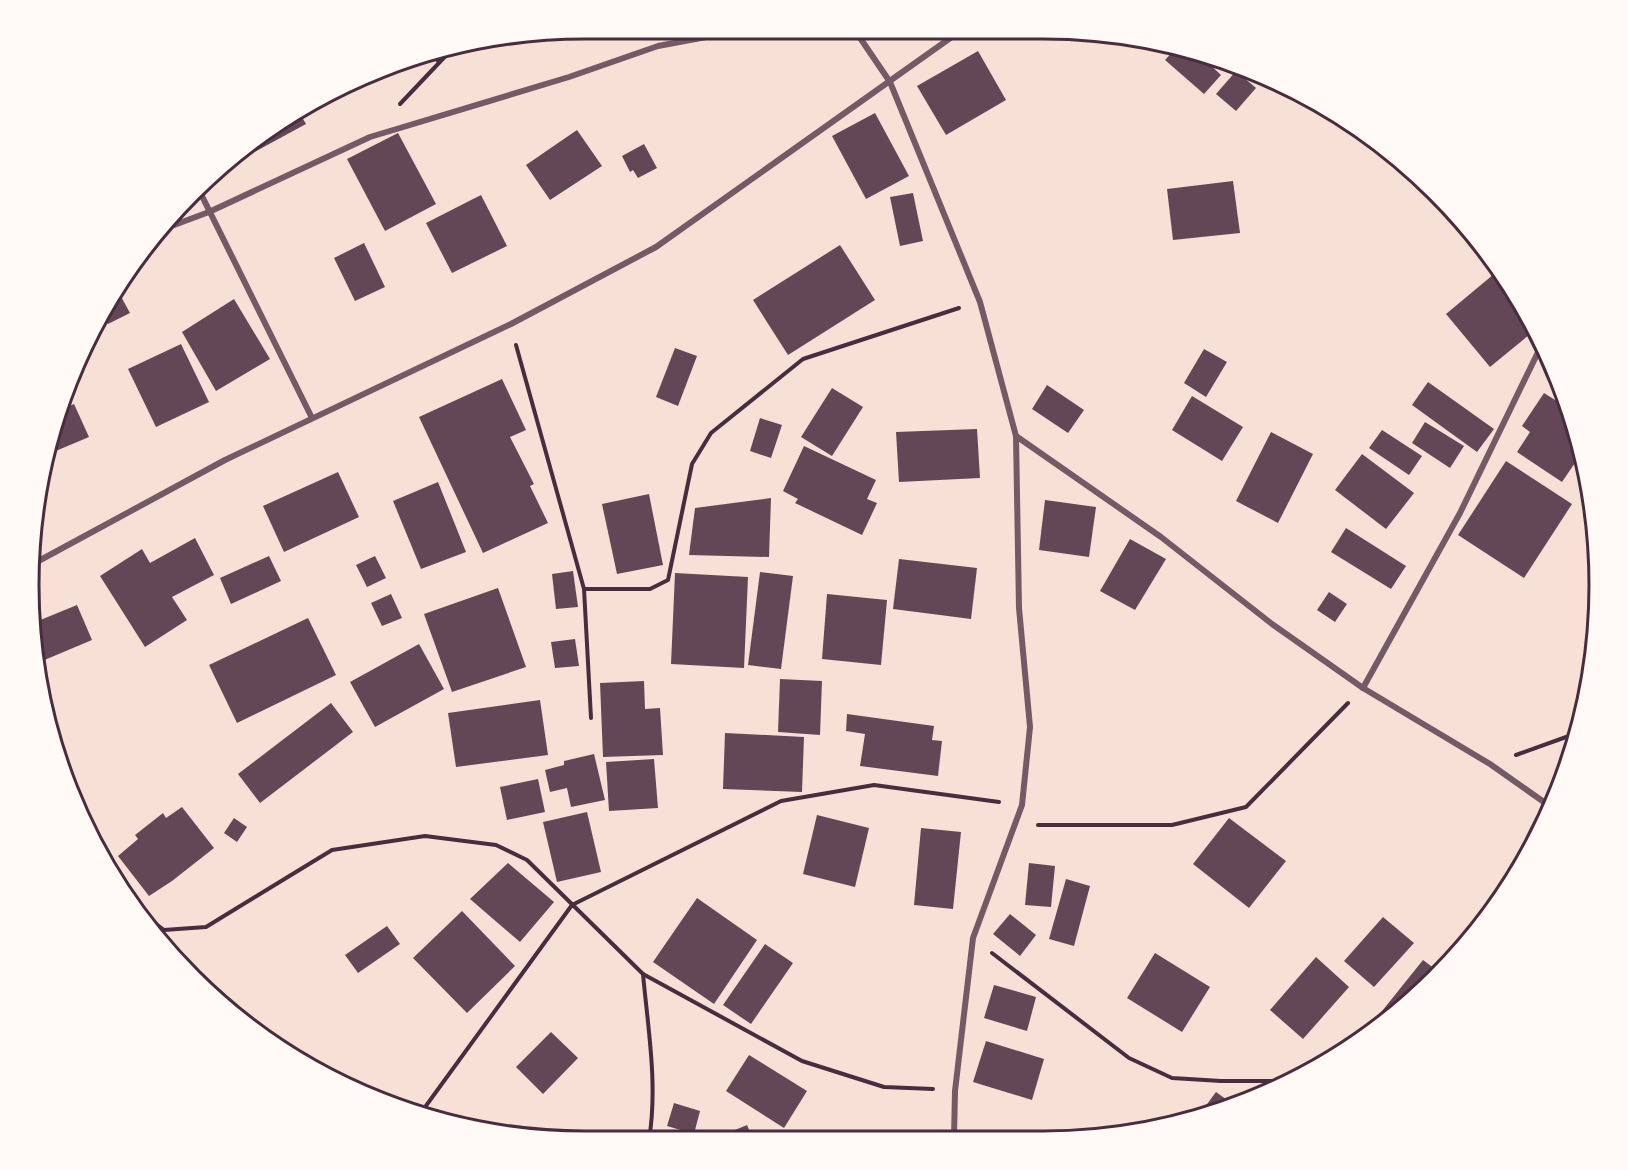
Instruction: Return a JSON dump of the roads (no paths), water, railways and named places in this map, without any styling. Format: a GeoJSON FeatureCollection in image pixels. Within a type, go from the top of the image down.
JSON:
{"type":"FeatureCollection","features":[{"type":"Feature","properties":{"kind":"street"},"geometry":{"type":"LineString","coordinates":[[174,225],[209,212],[370,137],[569,77],[658,46],[693,39]]}},
{"type":"Feature","properties":{"kind":"street"},"geometry":{"type":"LineString","coordinates":[[861,39],[890,82],[980,302],[1016,436],[1019,608],[1030,727],[1022,805],[973,938],[955,1091],[954,1131]]}},
{"type":"Feature","properties":{"kind":"street"},"geometry":{"type":"LineString","coordinates":[[40,560],[225,460],[510,324],[656,247],[948,39]]}},
{"type":"Feature","properties":{"kind":"street"},"geometry":{"type":"LineString","coordinates":[[202,196],[312,418]]}},
{"type":"Feature","properties":{"kind":"street"},"geometry":{"type":"LineString","coordinates":[[1363,688],[1460,513],[1537,354]]}},
{"type":"Feature","properties":{"kind":"street"},"geometry":{"type":"LineString","coordinates":[[1016,436],[1161,537],[1272,624],[1363,688],[1490,764],[1544,802]]}}]}
